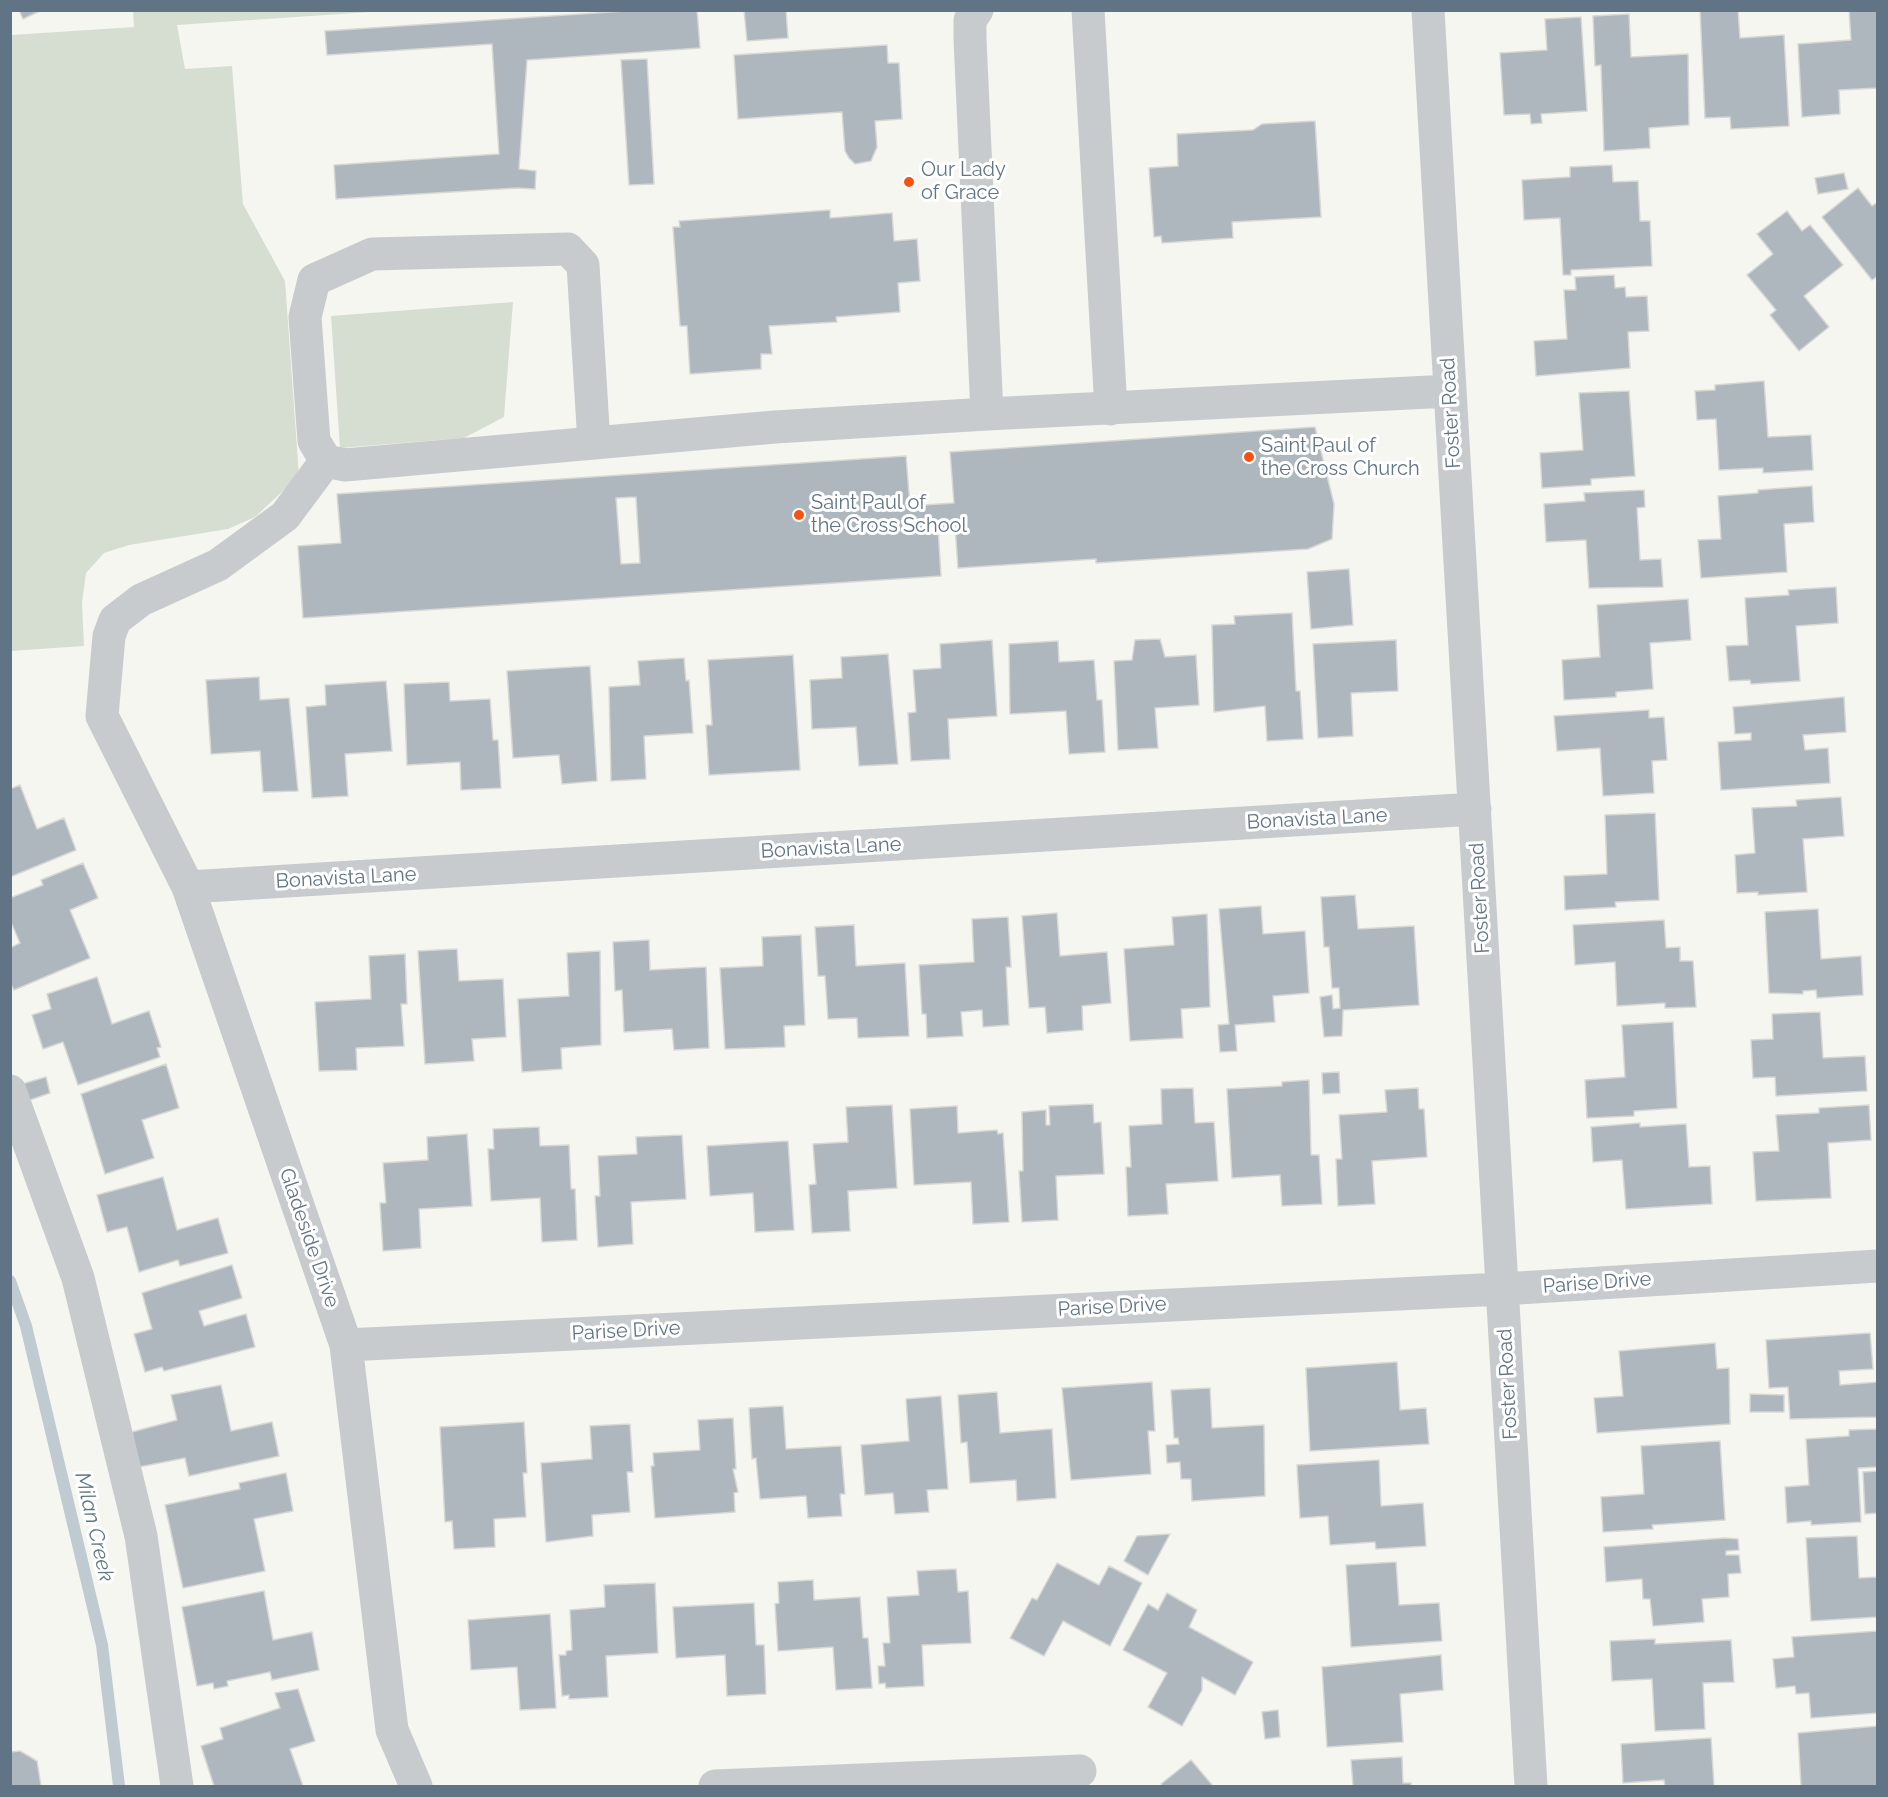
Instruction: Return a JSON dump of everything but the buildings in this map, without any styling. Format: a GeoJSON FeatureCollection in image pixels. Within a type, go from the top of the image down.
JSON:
{"type":"FeatureCollection","features":[{"type":"Feature","properties":{"kind":"street"},"geometry":{"type":"LineString","coordinates":[[977,10],[970,20],[970,39],[987,414]]}},
{"type":"Feature","properties":{"kind":"street"},"geometry":{"type":"LineString","coordinates":[[1088,10],[1111,409]]}},
{"type":"Feature","properties":{"kind":"street","name":"Foster Road"},"geometry":{"type":"LineString","coordinates":[[1428,10],[1531,1786]]}},
{"type":"Feature","properties":{"kind":"street"},"geometry":{"type":"LineString","coordinates":[[594,443],[583,266],[568,249],[372,254],[314,280],[305,317],[314,441],[326,461],[345,465],[787,427],[987,414],[1450,391]]}},
{"type":"Feature","properties":{"kind":"street","name":"Gladeside Drive"},"geometry":{"type":"LineString","coordinates":[[326,461],[285,516],[218,565],[141,600],[115,620],[108,636],[102,716],[188,887],[346,1345],[392,1730],[416,1786]]}},
{"type":"Feature","properties":{"kind":"street","name":"Bonavista Lane"},"geometry":{"type":"LineString","coordinates":[[188,887],[1474,809]]}},
{"type":"Feature","properties":{"kind":"street"},"geometry":{"type":"LineString","coordinates":[[10,1091],[78,1278],[141,1536],[177,1786]]}},
{"type":"Feature","properties":{"kind":"street","name":"Parise Drive"},"geometry":{"type":"LineString","coordinates":[[346,1345],[1502,1289],[1878,1266]]}},
{"type":"Feature","properties":{"kind":"street"},"geometry":{"type":"LineString","coordinates":[[715,1786],[1080,1771]]}},
{"type":"Feature","properties":{"kind":"shaded area"},"geometry":{"type":"Polygon","coordinates":[[[133,11],[385,11],[177,25],[185,69],[232,66],[243,204],[285,281],[299,476],[255,517],[228,529],[129,545],[104,553],[86,573],[82,603],[84,646],[11,651],[11,35],[134,27],[133,11]]]}},
{"type":"Feature","properties":{"kind":"shaded area"},"geometry":{"type":"Polygon","coordinates":[[[513,302],[504,417],[464,438],[340,448],[331,316],[513,302]]]}},
{"type":"Feature","properties":{"kind":"waterway","name":"Milan Creek"},"geometry":{"type":"LineString","coordinates":[[10,1281],[26,1326],[102,1645],[119,1786]]}},
{"type":"Feature","properties":{"kind":"place","name":"Our Lady of Grace"},"geometry":{"type":"Point","coordinates":[909,182]}},
{"type":"Feature","properties":{"kind":"place","name":"Saint Paul of the Cross Church"},"geometry":{"type":"Point","coordinates":[1249,457]}},
{"type":"Feature","properties":{"kind":"place","name":"Saint Paul of the Cross School"},"geometry":{"type":"Point","coordinates":[799,515]}}]}
